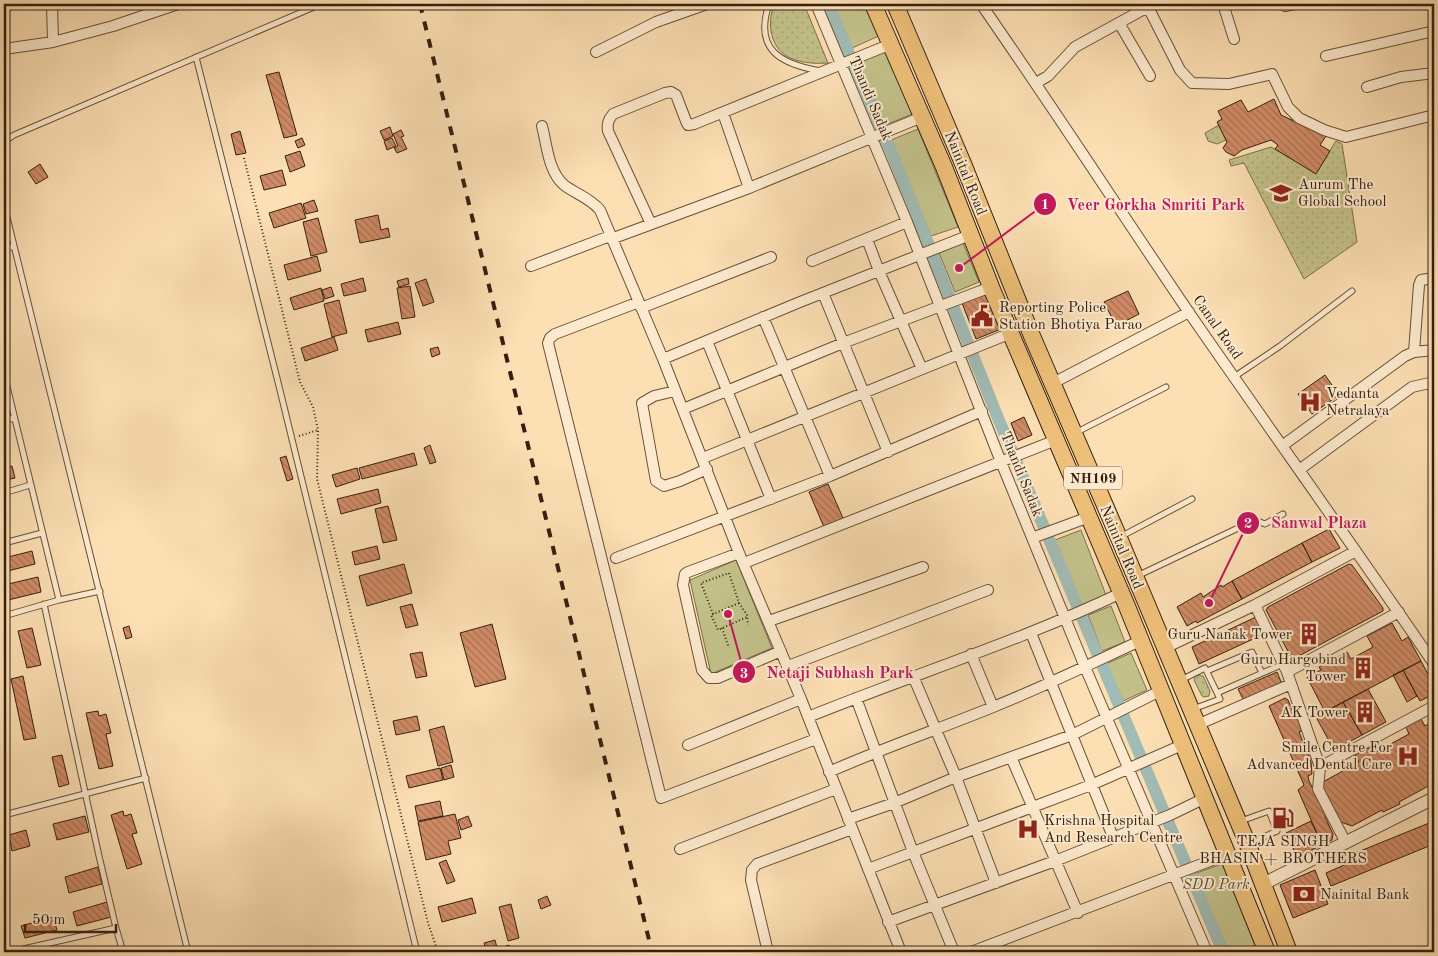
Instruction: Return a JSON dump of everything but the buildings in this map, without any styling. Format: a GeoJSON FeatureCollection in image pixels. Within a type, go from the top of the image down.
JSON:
{"type":"FeatureCollection","features":[{"type":"Feature","properties":{"kind":"highway","name":"Nainital Road"},"geometry":{"type":"LineString","coordinates":[[874,4],[991,287],[1162,690],[1182,745],[1206,798],[1267,952]]}},
{"type":"Feature","properties":{"kind":"highway","name":"Nainital Road"},"geometry":{"type":"LineString","coordinates":[[895,4],[1238,822],[1289,952]]}},
{"type":"Feature","properties":{"kind":"highway"},"geometry":{"type":"LineString","coordinates":[[1011,333],[1029,326]]}},
{"type":"Feature","properties":{"kind":"highway"},"geometry":{"type":"LineString","coordinates":[[1162,690],[1179,682]]}},
{"type":"Feature","properties":{"kind":"highway"},"geometry":{"type":"LineString","coordinates":[[1206,798],[1224,790]]}},
{"type":"Feature","properties":{"kind":"street"},"geometry":{"type":"LineString","coordinates":[[52,4],[53,42]]}},
{"type":"Feature","properties":{"kind":"street"},"geometry":{"type":"LineString","coordinates":[[4,49],[53,42],[113,26],[178,4]]}},
{"type":"Feature","properties":{"kind":"street"},"geometry":{"type":"LineString","coordinates":[[596,52],[656,22],[707,4]]}},
{"type":"Feature","properties":{"kind":"street","name":"Thandi Sadak"},"geometry":{"type":"LineString","coordinates":[[816,4],[878,135],[906,222],[927,252],[966,351],[982,411],[1010,458],[1042,535],[1065,618],[1085,668],[1138,765],[1174,875],[1207,952]]}},
{"type":"Feature","properties":{"kind":"street","name":"Canal Road"},"geometry":{"type":"LineString","coordinates":[[981,4],[1189,312],[1434,664]]}},
{"type":"Feature","properties":{"kind":"street"},"geometry":{"type":"LineString","coordinates":[[1224,4],[1234,39]]}},
{"type":"Feature","properties":{"kind":"street"},"geometry":{"type":"LineString","coordinates":[[1036,83],[1048,76],[1075,47],[1146,8],[1151,13],[1180,70],[1192,83],[1229,84],[1272,74],[1288,107],[1299,118],[1324,130],[1346,137],[1434,115]]}},
{"type":"Feature","properties":{"kind":"street"},"geometry":{"type":"LineString","coordinates":[[1119,23],[1150,76]]}},
{"type":"Feature","properties":{"kind":"street"},"geometry":{"type":"LineString","coordinates":[[1326,56],[1434,31]]}},
{"type":"Feature","properties":{"kind":"street"},"geometry":{"type":"LineString","coordinates":[[651,224],[608,131],[607,125],[613,114],[671,92],[676,95],[688,125],[694,124],[891,44]]}},
{"type":"Feature","properties":{"kind":"street"},"geometry":{"type":"LineString","coordinates":[[1367,87],[1401,77],[1434,73]]}},
{"type":"Feature","properties":{"kind":"street"},"geometry":{"type":"LineString","coordinates":[[723,113],[749,188]]}},
{"type":"Feature","properties":{"kind":"street"},"geometry":{"type":"LineString","coordinates":[[531,266],[749,188],[922,117]]}},
{"type":"Feature","properties":{"kind":"street"},"geometry":{"type":"LineString","coordinates":[[542,126],[552,168],[557,177],[600,210],[663,359],[739,553],[788,666],[900,952]]}},
{"type":"Feature","properties":{"kind":"street"},"geometry":{"type":"LineString","coordinates":[[812,262],[906,222]]}},
{"type":"Feature","properties":{"kind":"street"},"geometry":{"type":"LineString","coordinates":[[663,359],[822,293],[970,235]]}},
{"type":"Feature","properties":{"kind":"street"},"geometry":{"type":"LineString","coordinates":[[867,238],[879,271],[922,369]]}},
{"type":"Feature","properties":{"kind":"street"},"geometry":{"type":"LineString","coordinates":[[771,257],[556,334],[550,338],[548,343],[661,798],[816,739]]}},
{"type":"Feature","properties":{"kind":"street"},"geometry":{"type":"LineString","coordinates":[[1414,352],[1419,285],[1421,280],[1434,278]]}},
{"type":"Feature","properties":{"kind":"street"},"geometry":{"type":"LineString","coordinates":[[683,409],[843,343],[991,287]]}},
{"type":"Feature","properties":{"kind":"street"},"geometry":{"type":"LineString","coordinates":[[822,293],[888,452]]}},
{"type":"Feature","properties":{"kind":"street"},"geometry":{"type":"LineString","coordinates":[[1053,383],[1122,349],[1189,312]]}},
{"type":"Feature","properties":{"kind":"street"},"geometry":{"type":"LineString","coordinates":[[763,317],[830,476]]}},
{"type":"Feature","properties":{"kind":"street"},"geometry":{"type":"LineString","coordinates":[[703,458],[1011,333]]}},
{"type":"Feature","properties":{"kind":"street"},"geometry":{"type":"LineString","coordinates":[[707,341],[771,499]]}},
{"type":"Feature","properties":{"kind":"street"},"geometry":{"type":"LineString","coordinates":[[1282,446],[1404,356],[1414,352],[1434,350]]}},
{"type":"Feature","properties":{"kind":"street"},"geometry":{"type":"LineString","coordinates":[[1299,470],[1412,387],[1434,382]]}},
{"type":"Feature","properties":{"kind":"street"},"geometry":{"type":"LineString","coordinates":[[675,390],[654,396],[642,403],[656,481],[664,486],[707,469]]}},
{"type":"Feature","properties":{"kind":"street"},"geometry":{"type":"LineString","coordinates":[[616,558],[830,476],[982,411]]}},
{"type":"Feature","properties":{"kind":"street"},"geometry":{"type":"LineString","coordinates":[[744,564],[1056,440]]}},
{"type":"Feature","properties":{"kind":"street"},"geometry":{"type":"LineString","coordinates":[[1042,535],[1089,517]]}},
{"type":"Feature","properties":{"kind":"street"},"geometry":{"type":"LineString","coordinates":[[1165,648],[1255,605],[1356,551]]}},
{"type":"Feature","properties":{"kind":"street"},"geometry":{"type":"LineString","coordinates":[[739,553],[685,574],[684,585],[702,670],[709,678],[718,678],[781,650]]}},
{"type":"Feature","properties":{"kind":"street"},"geometry":{"type":"LineString","coordinates":[[769,621],[923,567]]}},
{"type":"Feature","properties":{"kind":"street"},"geometry":{"type":"LineString","coordinates":[[788,666],[988,590]]}},
{"type":"Feature","properties":{"kind":"street"},"geometry":{"type":"LineString","coordinates":[[808,717],[1031,633],[1121,593]]}},
{"type":"Feature","properties":{"kind":"street"},"geometry":{"type":"LineString","coordinates":[[1255,605],[1285,668],[1320,767],[1318,789],[1346,842]]}},
{"type":"Feature","properties":{"kind":"street"},"geometry":{"type":"LineString","coordinates":[[1285,668],[1399,612]]}},
{"type":"Feature","properties":{"kind":"street"},"geometry":{"type":"LineString","coordinates":[[1031,633],[1113,837]]}},
{"type":"Feature","properties":{"kind":"street"},"geometry":{"type":"LineString","coordinates":[[830,772],[875,751],[993,707],[1085,668],[1140,641]]}},
{"type":"Feature","properties":{"kind":"street"},"geometry":{"type":"LineString","coordinates":[[972,654],[993,707]]}},
{"type":"Feature","properties":{"kind":"street"},"geometry":{"type":"LineString","coordinates":[[913,676],[956,777],[996,883]]}},
{"type":"Feature","properties":{"kind":"street"},"geometry":{"type":"LineString","coordinates":[[1194,717],[1221,718],[1292,686]]}},
{"type":"Feature","properties":{"kind":"street"},"geometry":{"type":"LineString","coordinates":[[768,952],[751,880],[752,870],[757,864],[956,777],[1072,735],[1162,690]]}},
{"type":"Feature","properties":{"kind":"street"},"geometry":{"type":"LineString","coordinates":[[856,698],[894,803],[954,952]]}},
{"type":"Feature","properties":{"kind":"street"},"geometry":{"type":"LineString","coordinates":[[688,745],[801,699]]}},
{"type":"Feature","properties":{"kind":"street"},"geometry":{"type":"LineString","coordinates":[[1320,767],[1434,706]]}},
{"type":"Feature","properties":{"kind":"street"},"geometry":{"type":"LineString","coordinates":[[868,869],[1091,785],[1182,745]]}},
{"type":"Feature","properties":{"kind":"street"},"geometry":{"type":"LineString","coordinates":[[1011,757],[1078,912]]}},
{"type":"Feature","properties":{"kind":"street"},"geometry":{"type":"LineString","coordinates":[[680,848],[836,789]]}},
{"type":"Feature","properties":{"kind":"street"},"geometry":{"type":"LineString","coordinates":[[888,922],[1055,861],[1156,821],[1206,798]]}},
{"type":"Feature","properties":{"kind":"street"},"geometry":{"type":"LineString","coordinates":[[1263,884],[1434,798]]}},
{"type":"Feature","properties":{"kind":"street"},"geometry":{"type":"LineString","coordinates":[[971,952],[1228,854]]}},
{"type":"Feature","properties":{"kind":"lane"},"geometry":{"type":"LineString","coordinates":[[4,142],[14,135],[321,4]]}},
{"type":"Feature","properties":{"kind":"lane"},"geometry":{"type":"LineString","coordinates":[[769,4],[764,19],[764,30],[770,46],[777,56],[798,66],[824,71]]}},
{"type":"Feature","properties":{"kind":"lane"},"geometry":{"type":"LineString","coordinates":[[196,57],[292,438],[417,952]]}},
{"type":"Feature","properties":{"kind":"lane"},"geometry":{"type":"LineString","coordinates":[[4,205],[188,952]]}},
{"type":"Feature","properties":{"kind":"lane"},"geometry":{"type":"LineString","coordinates":[[4,248],[14,246]]}},
{"type":"Feature","properties":{"kind":"lane"},"geometry":{"type":"LineString","coordinates":[[1234,377],[1280,346],[1352,291]]}},
{"type":"Feature","properties":{"kind":"lane"},"geometry":{"type":"LineString","coordinates":[[4,374],[59,600]]}},
{"type":"Feature","properties":{"kind":"lane"},"geometry":{"type":"LineString","coordinates":[[1074,433],[1166,388]]}},
{"type":"Feature","properties":{"kind":"lane"},"geometry":{"type":"LineString","coordinates":[[4,421],[14,418]]}},
{"type":"Feature","properties":{"kind":"lane"},"geometry":{"type":"LineString","coordinates":[[4,492],[30,486]]}},
{"type":"Feature","properties":{"kind":"lane"},"geometry":{"type":"LineString","coordinates":[[1119,538],[1192,499]]}},
{"type":"Feature","properties":{"kind":"lane"},"geometry":{"type":"LineString","coordinates":[[1135,576],[1255,520],[1265,524],[1284,514]]}},
{"type":"Feature","properties":{"kind":"lane"},"geometry":{"type":"LineString","coordinates":[[4,543],[42,533]]}},
{"type":"Feature","properties":{"kind":"lane"},"geometry":{"type":"LineString","coordinates":[[4,616],[59,600],[100,591]]}},
{"type":"Feature","properties":{"kind":"lane"},"geometry":{"type":"LineString","coordinates":[[44,604],[85,794],[123,952]]}},
{"type":"Feature","properties":{"kind":"lane"},"geometry":{"type":"LineString","coordinates":[[1207,672],[1252,652],[1262,673]]}},
{"type":"Feature","properties":{"kind":"lane"},"geometry":{"type":"LineString","coordinates":[[1179,682],[1205,668],[1220,699],[1194,717]]}},
{"type":"Feature","properties":{"kind":"lane"},"geometry":{"type":"LineString","coordinates":[[1217,693],[1262,673],[1285,668]]}},
{"type":"Feature","properties":{"kind":"lane"},"geometry":{"type":"LineString","coordinates":[[4,815],[146,778]]}},
{"type":"Feature","properties":{"kind":"lane"},"geometry":{"type":"LineString","coordinates":[[1238,822],[1268,811],[1277,831],[1247,844]]}},
{"type":"Feature","properties":{"kind":"lane"},"geometry":{"type":"LineString","coordinates":[[10,952],[116,928]]}},
{"type":"Feature","properties":{"kind":"path"},"geometry":{"type":"LineString","coordinates":[[244,158],[300,382],[313,407],[318,430],[317,480],[428,923],[438,952]]}},
{"type":"Feature","properties":{"kind":"path"},"geometry":{"type":"LineString","coordinates":[[292,438],[318,430]]}},
{"type":"Feature","properties":{"kind":"path"},"geometry":{"type":"LineString","coordinates":[[746,617],[718,630],[701,583],[729,573],[739,603],[745,611],[748,625]]}},
{"type":"Feature","properties":{"kind":"path"},"geometry":{"type":"LineString","coordinates":[[713,614],[739,603]]}},
{"type":"Feature","properties":{"kind":"path"},"geometry":{"type":"LineString","coordinates":[[722,628],[729,648]]}},
{"type":"Feature","properties":{"kind":"green space"},"geometry":{"type":"Polygon","coordinates":[[[775,4],[804,4],[828,63],[800,61],[790,58],[780,50],[773,38],[770,24],[775,4]]]}},
{"type":"Feature","properties":{"kind":"green space"},"geometry":{"type":"Polygon","coordinates":[[[833,4],[867,4],[881,35],[852,48],[833,4]]]}},
{"type":"Feature","properties":{"kind":"green space"},"geometry":{"type":"Polygon","coordinates":[[[886,50],[913,114],[885,125],[859,62],[886,50]]]}},
{"type":"Feature","properties":{"kind":"green space"},"geometry":{"type":"Polygon","coordinates":[[[1219,125],[1226,140],[1217,144],[1208,141],[1205,133],[1219,125]]]}},
{"type":"Feature","properties":{"kind":"green space"},"geometry":{"type":"Polygon","coordinates":[[[918,129],[958,227],[931,236],[891,140],[918,129]]]}},
{"type":"Feature","properties":{"kind":"green space"},"geometry":{"type":"Polygon","coordinates":[[[1336,141],[1342,144],[1357,242],[1304,279],[1244,163],[1231,166],[1229,160],[1271,147],[1316,173],[1336,141]]]}},
{"type":"Feature","properties":{"kind":"green space"},"geometry":{"type":"Polygon","coordinates":[[[963,243],[979,282],[955,292],[939,253],[963,243]]]}},
{"type":"Feature","properties":{"kind":"green space"},"geometry":{"type":"Polygon","coordinates":[[[1081,530],[1106,595],[1081,605],[1055,540],[1081,530]]]}},
{"type":"Feature","properties":{"kind":"green space"},"geometry":{"type":"Polygon","coordinates":[[[736,560],[772,648],[711,674],[690,580],[736,560]]]}},
{"type":"Feature","properties":{"kind":"green space"},"geometry":{"type":"Polygon","coordinates":[[[1111,606],[1125,642],[1102,651],[1088,615],[1111,606]]]}},
{"type":"Feature","properties":{"kind":"green space"},"geometry":{"type":"Polygon","coordinates":[[[1131,653],[1147,690],[1123,701],[1106,664],[1131,653]]]}},
{"type":"Feature","properties":{"kind":"green space"},"geometry":{"type":"Polygon","coordinates":[[[1196,675],[1203,676],[1210,691],[1209,696],[1202,696],[1194,680],[1196,675]]]}},
{"type":"Feature","properties":{"kind":"green space","name":"SDD Park"},"geometry":{"type":"Polygon","coordinates":[[[1224,863],[1258,952],[1229,952],[1194,874],[1224,863]]]}},
{"type":"Feature","properties":{"kind":"waterway"},"geometry":{"type":"LineString","coordinates":[[828,4],[893,156],[998,418],[1223,952]]}},
{"type":"Feature","properties":{"kind":"railway"},"geometry":{"type":"LineString","coordinates":[[420,4],[652,952]]}},
{"type":"Feature","properties":{"kind":"place","name":"Aurum The Global School"},"geometry":{"type":"Point","coordinates":[1281,193]}},
{"type":"Feature","properties":{"kind":"place","name":"Veer Gorkha Smriti Park"},"geometry":{"type":"Point","coordinates":[959,268]}},
{"type":"Feature","properties":{"kind":"place","name":"Reporting Police Station Bhotiya Parao"},"geometry":{"type":"Point","coordinates":[982,316]}},
{"type":"Feature","properties":{"kind":"place","name":"Vedanta Netralaya"},"geometry":{"type":"Point","coordinates":[1310,402]}},
{"type":"Feature","properties":{"kind":"place","name":"Sanwal Plaza"},"geometry":{"type":"Point","coordinates":[1209,603]}},
{"type":"Feature","properties":{"kind":"place","name":"Netaji Subhash Park"},"geometry":{"type":"Point","coordinates":[728,614]}},
{"type":"Feature","properties":{"kind":"place","name":"Guru Nanak Tower"},"geometry":{"type":"Point","coordinates":[1309,634]}},
{"type":"Feature","properties":{"kind":"place","name":"Guru Hargobind Tower"},"geometry":{"type":"Point","coordinates":[1363,668]}},
{"type":"Feature","properties":{"kind":"place","name":"AK Tower"},"geometry":{"type":"Point","coordinates":[1365,712]}},
{"type":"Feature","properties":{"kind":"place","name":"Smile Centre For Advanced Dental Care"},"geometry":{"type":"Point","coordinates":[1408,756]}},
{"type":"Feature","properties":{"kind":"place","name":"TEJA SINGH BHASIN + BROTHERS"},"geometry":{"type":"Point","coordinates":[1283,818]}},
{"type":"Feature","properties":{"kind":"place","name":"Krishna Hospital And Research Centre"},"geometry":{"type":"Point","coordinates":[1028,829]}},
{"type":"Feature","properties":{"kind":"place","name":"Nainital Bank"},"geometry":{"type":"Point","coordinates":[1304,894]}}]}
